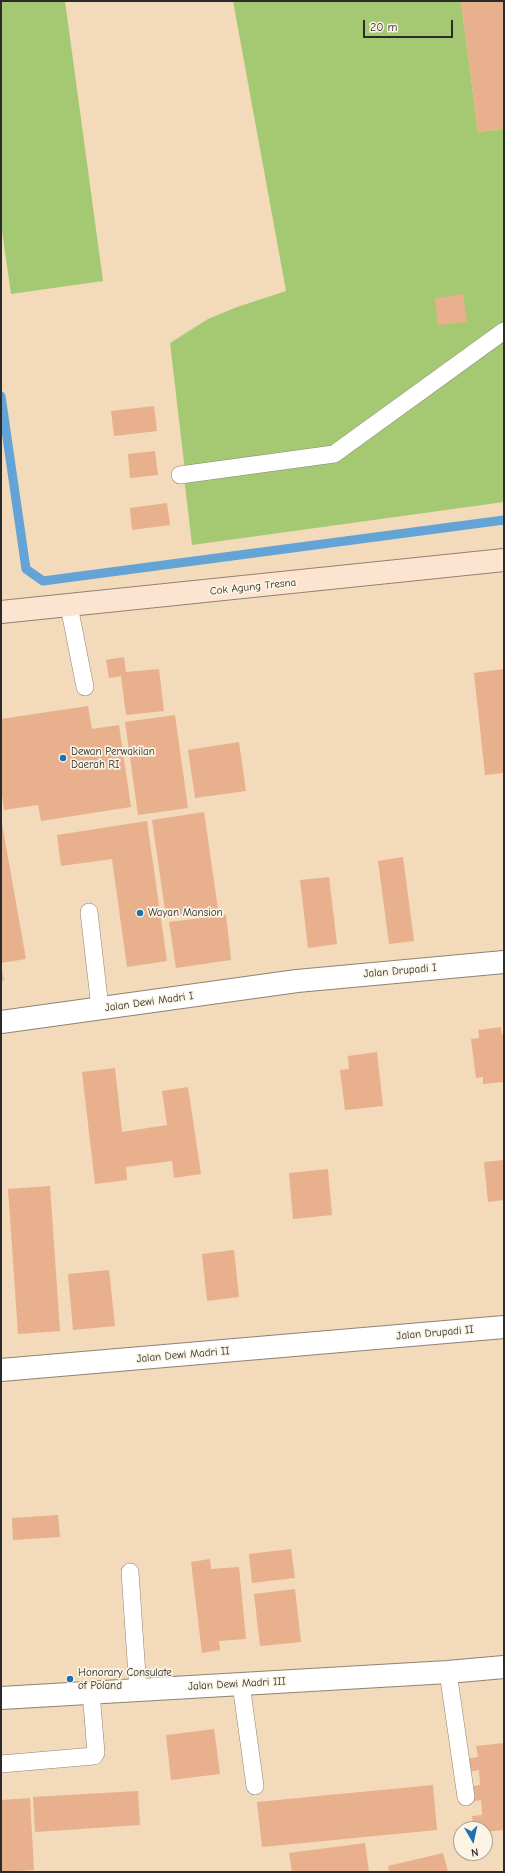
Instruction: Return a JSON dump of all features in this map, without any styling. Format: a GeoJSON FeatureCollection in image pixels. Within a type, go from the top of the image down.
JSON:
{"type":"FeatureCollection","features":[{"type":"Feature","properties":{"kind":"main road","name":"Cok Agung Tresna"},"geometry":{"type":"LineString","coordinates":[[2,608],[69,606],[504,560]]}},
{"type":"Feature","properties":{"kind":"street","name":"Jalan Drupadi I"},"geometry":{"type":"LineString","coordinates":[[297,981],[504,962]]}},
{"type":"Feature","properties":{"kind":"street","name":"Jalan Dewi Madri I"},"geometry":{"type":"LineString","coordinates":[[1,1022],[297,981]]}},
{"type":"Feature","properties":{"kind":"street","name":"Jalan Drupadi II"},"geometry":{"type":"LineString","coordinates":[[366,1339],[504,1327]]}},
{"type":"Feature","properties":{"kind":"street","name":"Jalan Dewi Madri II"},"geometry":{"type":"LineString","coordinates":[[1,1370],[366,1339]]}},
{"type":"Feature","properties":{"kind":"street","name":"Jalan Dewi Madri III"},"geometry":{"type":"LineString","coordinates":[[1,1698],[448,1672],[504,1667]]}},
{"type":"Feature","properties":{"kind":"lane"},"geometry":{"type":"LineString","coordinates":[[180,475],[334,454],[504,331]]}},
{"type":"Feature","properties":{"kind":"lane"},"geometry":{"type":"LineString","coordinates":[[69,606],[85,687]]}},
{"type":"Feature","properties":{"kind":"lane"},"geometry":{"type":"LineString","coordinates":[[89,912],[100,1008]]}},
{"type":"Feature","properties":{"kind":"lane"},"geometry":{"type":"LineString","coordinates":[[130,1572],[138,1690]]}},
{"type":"Feature","properties":{"kind":"lane"},"geometry":{"type":"LineString","coordinates":[[448,1672],[466,1797]]}},
{"type":"Feature","properties":{"kind":"lane"},"geometry":{"type":"LineString","coordinates":[[241,1684],[254,1786]]}},
{"type":"Feature","properties":{"kind":"lane"},"geometry":{"type":"LineString","coordinates":[[1,1764],[94,1756],[96,1753],[90,1692]]}},
{"type":"Feature","properties":{"kind":"green space"},"geometry":{"type":"Polygon","coordinates":[[[1,1],[65,1],[103,281],[11,294],[1,224],[1,1]]]}},
{"type":"Feature","properties":{"kind":"green space"},"geometry":{"type":"Polygon","coordinates":[[[233,1],[461,1],[478,132],[504,129],[504,322],[333,450],[185,471],[170,343],[208,319],[237,307],[286,291],[233,1]]]}},
{"type":"Feature","properties":{"kind":"green space"},"geometry":{"type":"Polygon","coordinates":[[[504,338],[504,502],[192,545],[184,477],[334,458],[504,338]]]}},
{"type":"Feature","properties":{"kind":"building"},"geometry":{"type":"Polygon","coordinates":[[[461,1],[504,1],[504,129],[478,132],[461,1]]]}},
{"type":"Feature","properties":{"kind":"building"},"geometry":{"type":"Polygon","coordinates":[[[463,294],[467,322],[438,325],[435,298],[463,294]]]}},
{"type":"Feature","properties":{"kind":"building"},"geometry":{"type":"Polygon","coordinates":[[[154,406],[157,431],[114,436],[111,411],[154,406]]]}},
{"type":"Feature","properties":{"kind":"building"},"geometry":{"type":"Polygon","coordinates":[[[155,451],[158,475],[130,478],[128,454],[155,451]]]}},
{"type":"Feature","properties":{"kind":"building"},"geometry":{"type":"Polygon","coordinates":[[[167,503],[170,525],[132,530],[130,508],[167,503]]]}},
{"type":"Feature","properties":{"kind":"building"},"geometry":{"type":"Polygon","coordinates":[[[124,657],[126,672],[159,669],[164,711],[126,715],[121,676],[109,678],[106,660],[124,657]]]}},
{"type":"Feature","properties":{"kind":"building"},"geometry":{"type":"Polygon","coordinates":[[[504,669],[504,773],[485,775],[474,673],[504,669]]]}},
{"type":"Feature","properties":{"kind":"building","name":"Dewan Perwakilan Daerah RI"},"geometry":{"type":"Polygon","coordinates":[[[88,706],[92,729],[119,725],[131,807],[41,821],[38,805],[4,810],[1,788],[1,719],[88,706]]]}},
{"type":"Feature","properties":{"kind":"building"},"geometry":{"type":"Polygon","coordinates":[[[175,715],[188,808],[138,815],[125,722],[175,715]]]}},
{"type":"Feature","properties":{"kind":"building"},"geometry":{"type":"Polygon","coordinates":[[[239,742],[246,791],[195,798],[188,750],[239,742]]]}},
{"type":"Feature","properties":{"kind":"building"},"geometry":{"type":"Polygon","coordinates":[[[204,812],[218,909],[166,917],[152,820],[204,812]]]}},
{"type":"Feature","properties":{"kind":"building"},"geometry":{"type":"Polygon","coordinates":[[[1,818],[26,959],[1,963],[1,818]]]}},
{"type":"Feature","properties":{"kind":"building","name":"Wayan Mansion"},"geometry":{"type":"Polygon","coordinates":[[[147,821],[167,961],[127,967],[112,859],[61,866],[57,835],[147,821]]]}},
{"type":"Feature","properties":{"kind":"building"},"geometry":{"type":"Polygon","coordinates":[[[403,857],[414,941],[389,944],[378,861],[403,857]]]}},
{"type":"Feature","properties":{"kind":"building"},"geometry":{"type":"Polygon","coordinates":[[[329,877],[337,944],[308,948],[300,880],[329,877]]]}},
{"type":"Feature","properties":{"kind":"building"},"geometry":{"type":"Polygon","coordinates":[[[226,915],[231,960],[176,968],[169,922],[226,915]]]}},
{"type":"Feature","properties":{"kind":"building"},"geometry":{"type":"Polygon","coordinates":[[[1,967],[4,980],[1,981],[1,967]]]}},
{"type":"Feature","properties":{"kind":"building"},"geometry":{"type":"Polygon","coordinates":[[[501,1027],[502,1035],[504,1035],[504,1082],[483,1084],[483,1077],[476,1078],[471,1039],[479,1038],[478,1030],[501,1027]]]}},
{"type":"Feature","properties":{"kind":"building"},"geometry":{"type":"Polygon","coordinates":[[[377,1052],[383,1106],[345,1110],[340,1070],[349,1069],[348,1056],[377,1052]]]}},
{"type":"Feature","properties":{"kind":"building"},"geometry":{"type":"Polygon","coordinates":[[[115,1068],[122,1132],[167,1125],[162,1091],[188,1087],[201,1174],[174,1178],[172,1161],[126,1167],[127,1180],[95,1184],[82,1072],[115,1068]]]}},
{"type":"Feature","properties":{"kind":"building"},"geometry":{"type":"Polygon","coordinates":[[[504,1160],[504,1200],[488,1202],[484,1162],[504,1160]]]}},
{"type":"Feature","properties":{"kind":"building"},"geometry":{"type":"Polygon","coordinates":[[[328,1169],[332,1215],[293,1219],[289,1173],[328,1169]]]}},
{"type":"Feature","properties":{"kind":"building"},"geometry":{"type":"Polygon","coordinates":[[[50,1186],[60,1331],[18,1334],[8,1189],[50,1186]]]}},
{"type":"Feature","properties":{"kind":"building"},"geometry":{"type":"Polygon","coordinates":[[[234,1250],[239,1297],[207,1301],[202,1254],[234,1250]]]}},
{"type":"Feature","properties":{"kind":"building"},"geometry":{"type":"Polygon","coordinates":[[[109,1270],[115,1326],[73,1330],[68,1274],[109,1270]]]}},
{"type":"Feature","properties":{"kind":"building"},"geometry":{"type":"Polygon","coordinates":[[[58,1515],[60,1537],[13,1540],[12,1518],[58,1515]]]}},
{"type":"Feature","properties":{"kind":"building"},"geometry":{"type":"Polygon","coordinates":[[[291,1549],[295,1578],[252,1583],[249,1554],[291,1549]]]}},
{"type":"Feature","properties":{"kind":"building"},"geometry":{"type":"Polygon","coordinates":[[[210,1559],[211,1569],[239,1567],[246,1639],[219,1641],[220,1650],[202,1653],[191,1562],[210,1559]]]}},
{"type":"Feature","properties":{"kind":"building"},"geometry":{"type":"Polygon","coordinates":[[[295,1589],[301,1642],[260,1646],[254,1594],[295,1589]]]}},
{"type":"Feature","properties":{"kind":"building"},"geometry":{"type":"Polygon","coordinates":[[[214,1729],[220,1774],[171,1780],[166,1735],[214,1729]]]}},
{"type":"Feature","properties":{"kind":"building"},"geometry":{"type":"Polygon","coordinates":[[[504,1743],[504,1830],[493,1831],[493,1821],[473,1821],[472,1816],[482,1815],[481,1800],[471,1802],[469,1787],[480,1785],[479,1770],[466,1772],[464,1759],[478,1757],[476,1746],[504,1743]]]}},
{"type":"Feature","properties":{"kind":"building"},"geometry":{"type":"Polygon","coordinates":[[[433,1785],[437,1830],[262,1847],[257,1802],[433,1785]]]}},
{"type":"Feature","properties":{"kind":"building"},"geometry":{"type":"Polygon","coordinates":[[[138,1791],[140,1825],[35,1832],[33,1797],[138,1791]]]}},
{"type":"Feature","properties":{"kind":"building"},"geometry":{"type":"Polygon","coordinates":[[[30,1798],[34,1870],[1,1872],[1,1800],[30,1798]]]}},
{"type":"Feature","properties":{"kind":"building"},"geometry":{"type":"Polygon","coordinates":[[[365,1843],[369,1872],[292,1872],[289,1853],[365,1843]]]}},
{"type":"Feature","properties":{"kind":"building"},"geometry":{"type":"Polygon","coordinates":[[[443,1853],[448,1872],[389,1872],[388,1866],[443,1853]]]}},
{"type":"Feature","properties":{"kind":"waterway"},"geometry":{"type":"LineString","coordinates":[[1,396],[26,569],[43,581],[504,520]]}},
{"type":"Feature","properties":{"kind":"place","name":"Dewan Perwakilan Daerah RI"},"geometry":{"type":"Point","coordinates":[63,758]}},
{"type":"Feature","properties":{"kind":"place","name":"Wayan Mansion"},"geometry":{"type":"Point","coordinates":[140,913]}},
{"type":"Feature","properties":{"kind":"place","name":"Honorary Consulate of Poland"},"geometry":{"type":"Point","coordinates":[70,1679]}}]}
